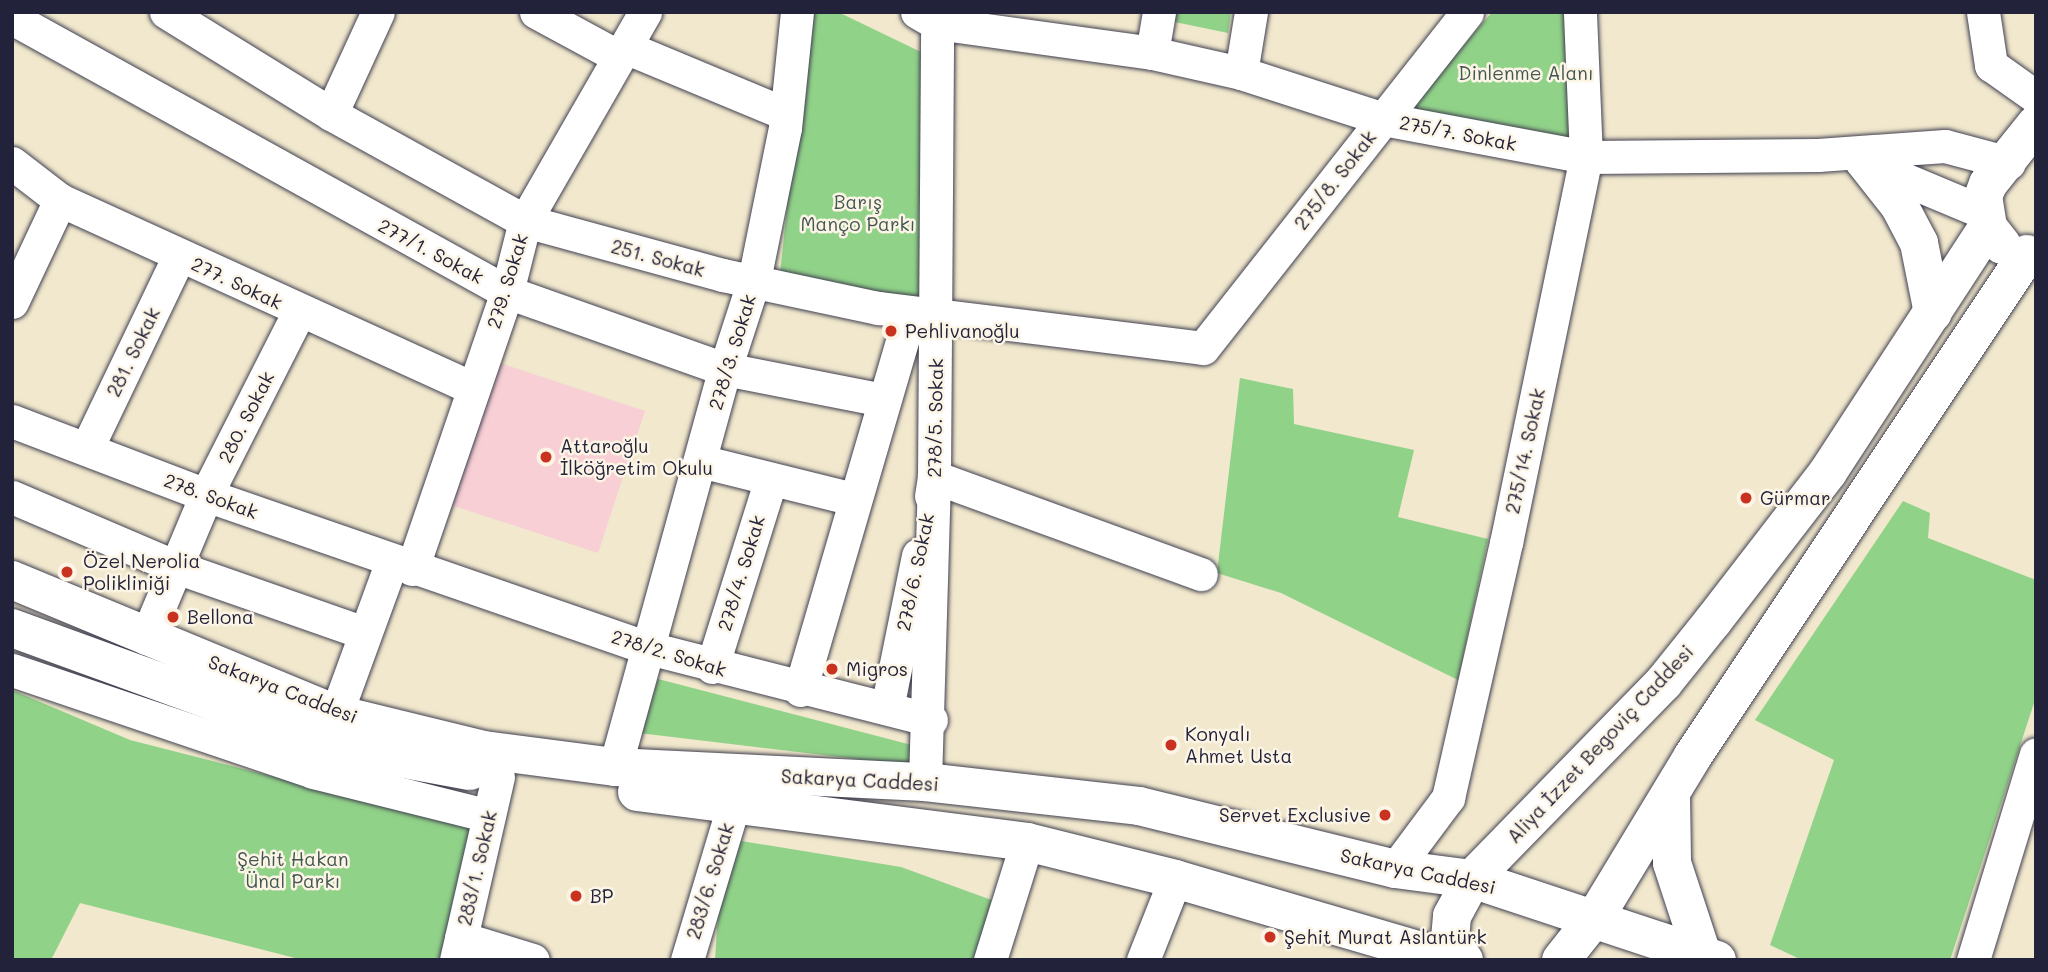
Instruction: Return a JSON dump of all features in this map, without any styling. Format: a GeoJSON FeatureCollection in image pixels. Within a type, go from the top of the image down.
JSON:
{"type":"FeatureCollection","features":[{"type":"Feature","properties":{"kind":"main road","name":"Aliya İzzet Begoviç Caddesi"},"geometry":{"type":"LineString","coordinates":[[1464,960],[1450,939],[1452,916],[1472,879],[1664,682],[1828,472],[1933,313],[1985,220],[1988,184],[2022,161],[2036,124]]}},
{"type":"Feature","properties":{"kind":"main road"},"geometry":{"type":"LineString","coordinates":[[1856,158],[1899,205],[1919,243],[1933,313]]}},
{"type":"Feature","properties":{"kind":"main road"},"geometry":{"type":"LineString","coordinates":[[1561,960],[1596,916],[1671,793],[2031,254],[2004,246],[1985,220]]}},
{"type":"Feature","properties":{"kind":"main road","name":"Sakarya Caddesi"},"geometry":{"type":"LineString","coordinates":[[12,580],[146,638],[209,659],[336,714],[484,750],[615,767],[925,782],[1139,806],[1395,869],[1472,879],[1596,916],[1709,957]]}},
{"type":"Feature","properties":{"kind":"main road","name":"Sakarya Caddesi"},"geometry":{"type":"LineString","coordinates":[[12,628],[339,747],[498,777],[734,803],[1027,842],[1175,880],[1452,960]]}},
{"type":"Feature","properties":{"kind":"main road"},"geometry":{"type":"LineString","coordinates":[[1671,793],[1671,863],[1709,957]]}},
{"type":"Feature","properties":{"kind":"street","name":"251. Sokak"},"geometry":{"type":"LineString","coordinates":[[166,12],[331,114],[524,221],[754,280],[923,315],[1203,348]]}},
{"type":"Feature","properties":{"kind":"street"},"geometry":{"type":"LineString","coordinates":[[536,12],[622,52],[786,114]]}},
{"type":"Feature","properties":{"kind":"street","name":"279. Sokak"},"geometry":{"type":"LineString","coordinates":[[336,714],[364,633],[402,565],[471,387],[507,292],[524,221],[645,12]]}},
{"type":"Feature","properties":{"kind":"street","name":"278/3. Sokak"},"geometry":{"type":"LineString","coordinates":[[615,767],[724,369],[754,280],[786,114],[797,12]]}},
{"type":"Feature","properties":{"kind":"street"},"geometry":{"type":"LineString","coordinates":[[1152,52],[1159,12]]}},
{"type":"Feature","properties":{"kind":"street"},"geometry":{"type":"LineString","coordinates":[[1241,73],[1251,12]]}},
{"type":"Feature","properties":{"kind":"street","name":"275/8. Sokak"},"geometry":{"type":"LineString","coordinates":[[1203,348],[1467,12]]}},
{"type":"Feature","properties":{"kind":"street","name":"275/14. Sokak"},"geometry":{"type":"LineString","coordinates":[[1395,869],[1448,798],[1586,157],[1580,12]]}},
{"type":"Feature","properties":{"kind":"street"},"geometry":{"type":"LineString","coordinates":[[1983,12],[1991,65],[2036,97]]}},
{"type":"Feature","properties":{"kind":"street"},"geometry":{"type":"LineString","coordinates":[[331,114],[376,13]]}},
{"type":"Feature","properties":{"kind":"street","name":"275/7. Sokak"},"geometry":{"type":"LineString","coordinates":[[930,16],[1152,52],[1241,73],[1383,119],[1586,157],[1856,158],[1945,146],[2022,161]]}},
{"type":"Feature","properties":{"kind":"street","name":"278/5. Sokak"},"geometry":{"type":"LineString","coordinates":[[925,782],[930,720],[934,477],[923,315],[930,16]]}},
{"type":"Feature","properties":{"kind":"street","name":"277/1. Sokak"},"geometry":{"type":"LineString","coordinates":[[12,19],[507,292],[724,369],[883,400]]}},
{"type":"Feature","properties":{"kind":"street"},"geometry":{"type":"LineString","coordinates":[[1856,158],[1985,220]]}},
{"type":"Feature","properties":{"kind":"street","name":"277. Sokak"},"geometry":{"type":"LineString","coordinates":[[12,163],[60,200],[299,312],[471,387]]}},
{"type":"Feature","properties":{"kind":"street"},"geometry":{"type":"LineString","coordinates":[[16,286],[60,200]]}},
{"type":"Feature","properties":{"kind":"street","name":"281. Sokak"},"geometry":{"type":"LineString","coordinates":[[87,448],[179,256]]}},
{"type":"Feature","properties":{"kind":"street","name":"280. Sokak"},"geometry":{"type":"LineString","coordinates":[[146,638],[206,495],[299,312]]}},
{"type":"Feature","properties":{"kind":"street","name":"278/5. Sokak"},"geometry":{"type":"LineString","coordinates":[[800,690],[883,400],[923,315]]}},
{"type":"Feature","properties":{"kind":"street","name":"278. Sokak"},"geometry":{"type":"LineString","coordinates":[[12,421],[206,495],[402,565]]}},
{"type":"Feature","properties":{"kind":"street"},"geometry":{"type":"LineString","coordinates":[[700,461],[854,499]]}},
{"type":"Feature","properties":{"kind":"street"},"geometry":{"type":"LineString","coordinates":[[934,477],[1201,574]]}},
{"type":"Feature","properties":{"kind":"street","name":"278/6. Sokak"},"geometry":{"type":"LineString","coordinates":[[887,708],[934,477]]}},
{"type":"Feature","properties":{"kind":"street","name":"278/4. Sokak"},"geometry":{"type":"LineString","coordinates":[[712,667],[771,480]]}},
{"type":"Feature","properties":{"kind":"street"},"geometry":{"type":"LineString","coordinates":[[12,497],[176,567],[364,633]]}},
{"type":"Feature","properties":{"kind":"street","name":"278/2. Sokak"},"geometry":{"type":"LineString","coordinates":[[402,565],[712,667],[930,720]]}},
{"type":"Feature","properties":{"kind":"street"},"geometry":{"type":"LineString","coordinates":[[12,670],[313,772],[489,816]]}},
{"type":"Feature","properties":{"kind":"street"},"geometry":{"type":"LineString","coordinates":[[1973,960],[2036,754]]}},
{"type":"Feature","properties":{"kind":"street","name":"283/1. Sokak"},"geometry":{"type":"LineString","coordinates":[[458,949],[498,777]]}},
{"type":"Feature","properties":{"kind":"street","name":"283/6. Sokak"},"geometry":{"type":"LineString","coordinates":[[687,960],[734,803]]}},
{"type":"Feature","properties":{"kind":"street"},"geometry":{"type":"LineString","coordinates":[[989,960],[1027,842]]}},
{"type":"Feature","properties":{"kind":"street"},"geometry":{"type":"LineString","coordinates":[[1143,960],[1175,880]]}},
{"type":"Feature","properties":{"kind":"street"},"geometry":{"type":"LineString","coordinates":[[458,949],[533,960]]}},
{"type":"Feature","properties":{"kind":"shaded area","name":"Attaroğlu İlköğretim Okulu"},"geometry":{"type":"Polygon","coordinates":[[[494,361],[645,411],[598,553],[448,504],[494,361]]]}},
{"type":"Feature","properties":{"kind":"green space","name":"Barış Manço Parkı"},"geometry":{"type":"Polygon","coordinates":[[[808,12],[838,12],[923,53],[931,301],[780,274],[808,12]]]}},
{"type":"Feature","properties":{"kind":"green space"},"geometry":{"type":"Polygon","coordinates":[[[1171,12],[1231,12],[1228,33],[1170,21],[1171,12]]]}},
{"type":"Feature","properties":{"kind":"green space","name":"Dinlenme Alanı"},"geometry":{"type":"Polygon","coordinates":[[[1492,12],[1584,12],[1590,144],[1404,116],[1492,12]]]}},
{"type":"Feature","properties":{"kind":"green space"},"geometry":{"type":"Polygon","coordinates":[[[1240,378],[1293,389],[1294,424],[1414,450],[1398,517],[1488,539],[1458,680],[1281,593],[1217,573],[1240,378]]]}},
{"type":"Feature","properties":{"kind":"green space"},"geometry":{"type":"Polygon","coordinates":[[[1903,501],[1930,513],[1928,538],[2036,580],[2036,697],[1950,960],[1802,960],[1770,945],[1834,760],[1755,720],[1903,501]]]}},
{"type":"Feature","properties":{"kind":"green space"},"geometry":{"type":"Polygon","coordinates":[[[658,679],[927,749],[924,767],[639,733],[658,679]]]}},
{"type":"Feature","properties":{"kind":"green space","name":"Şehit Hakan Ünal Parkı"},"geometry":{"type":"Polygon","coordinates":[[[12,690],[130,740],[471,827],[441,960],[303,960],[80,903],[51,960],[12,960],[12,690]]]}},
{"type":"Feature","properties":{"kind":"green space"},"geometry":{"type":"Polygon","coordinates":[[[723,838],[901,867],[997,902],[978,960],[715,960],[723,838]]]}},
{"type":"Feature","properties":{"kind":"place","name":"Pehlivanoğlu"},"geometry":{"type":"Point","coordinates":[891,331]}},
{"type":"Feature","properties":{"kind":"place","name":"Attaroğlu İlköğretim Okulu"},"geometry":{"type":"Point","coordinates":[546,457]}},
{"type":"Feature","properties":{"kind":"place","name":"Gürmar"},"geometry":{"type":"Point","coordinates":[1746,498]}},
{"type":"Feature","properties":{"kind":"place","name":"Özel Nerolia Polikliniği"},"geometry":{"type":"Point","coordinates":[67,572]}},
{"type":"Feature","properties":{"kind":"place","name":"Bellona"},"geometry":{"type":"Point","coordinates":[173,617]}},
{"type":"Feature","properties":{"kind":"place","name":"Migros"},"geometry":{"type":"Point","coordinates":[832,669]}},
{"type":"Feature","properties":{"kind":"place","name":"Konyalı Ahmet Usta"},"geometry":{"type":"Point","coordinates":[1171,745]}},
{"type":"Feature","properties":{"kind":"place","name":"Servet Exclusive"},"geometry":{"type":"Point","coordinates":[1385,815]}},
{"type":"Feature","properties":{"kind":"place","name":"BP"},"geometry":{"type":"Point","coordinates":[576,896]}},
{"type":"Feature","properties":{"kind":"place","name":"Şehit Murat Aslantürk"},"geometry":{"type":"Point","coordinates":[1270,937]}}]}
